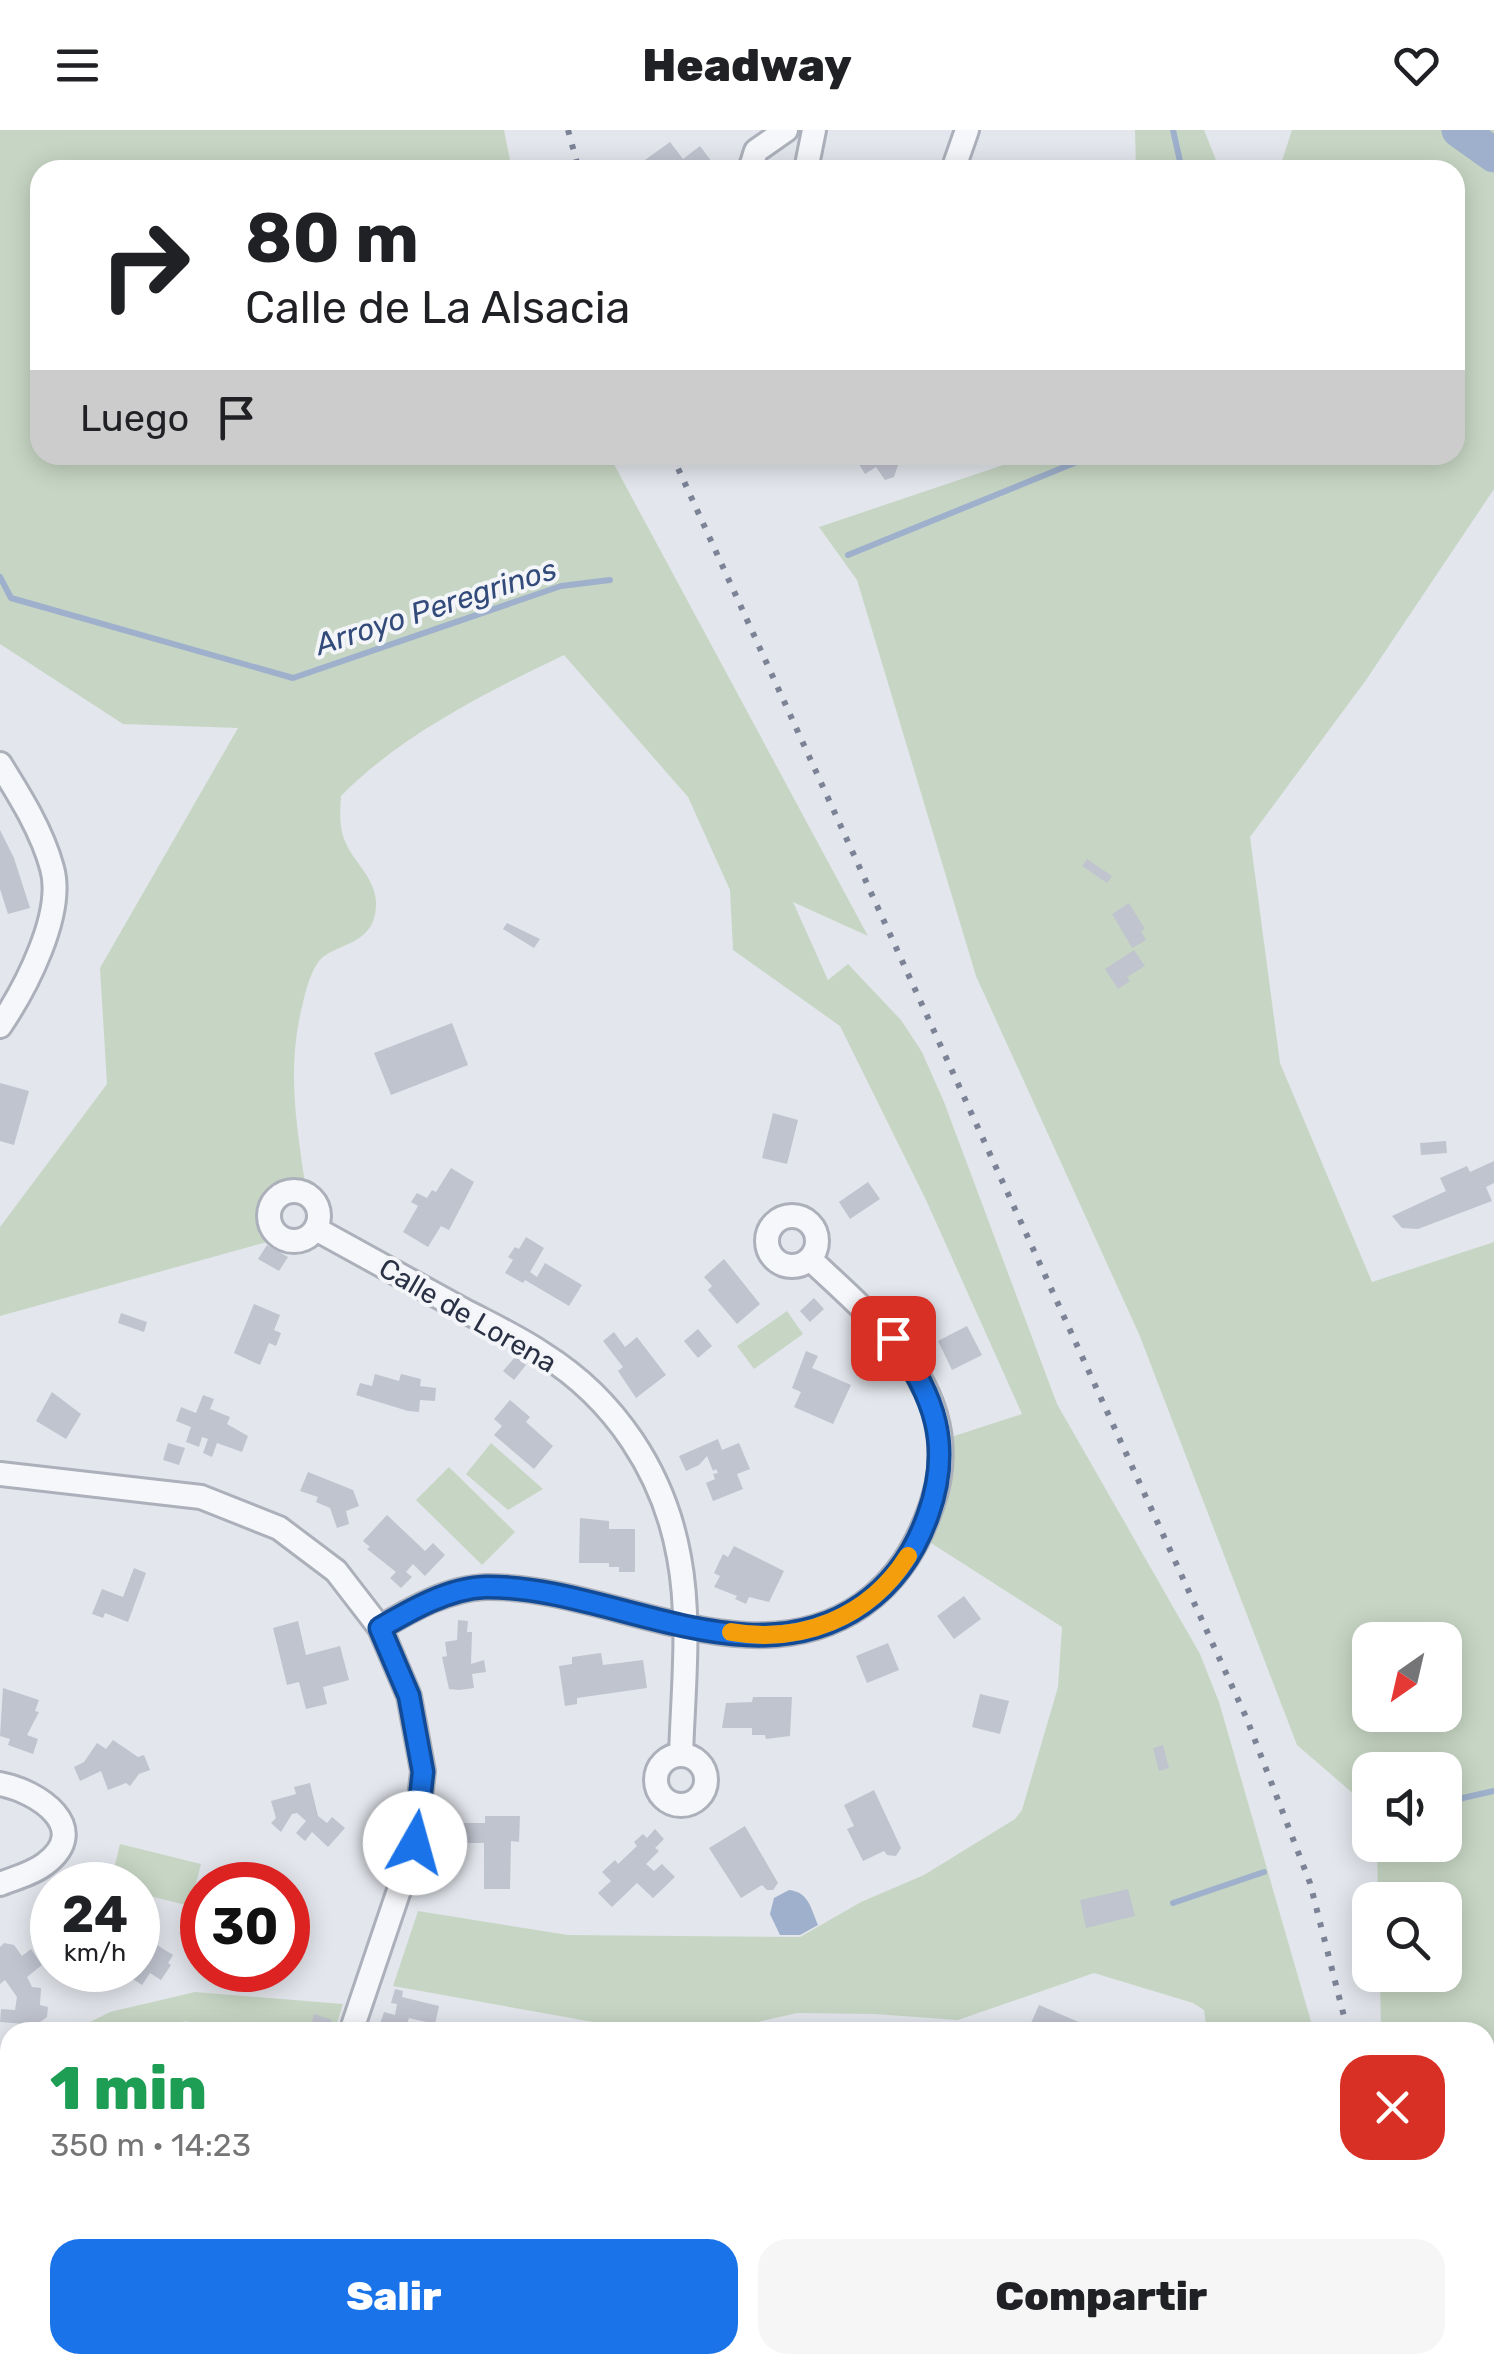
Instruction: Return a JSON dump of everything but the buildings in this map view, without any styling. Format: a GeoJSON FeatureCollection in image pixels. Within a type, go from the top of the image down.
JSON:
{"type":"FeatureCollection","features":[{"type":"Feature","properties":{"kind":"street"},"geometry":{"type":"LineString","coordinates":[[753,160],[756,151],[786,130]]}},
{"type":"Feature","properties":{"kind":"street"},"geometry":{"type":"LineString","coordinates":[[808,160],[814,130]]}},
{"type":"Feature","properties":{"kind":"street"},"geometry":{"type":"LineString","coordinates":[[956,160],[967,130]]}},
{"type":"Feature","properties":{"kind":"street"},"geometry":{"type":"LineString","coordinates":[[0,764],[26,805],[53,870],[54,898],[39,953],[17,1001],[0,1026]]}},
{"type":"Feature","properties":{"kind":"street","name":"Calle de Lorena"},"geometry":{"type":"LineString","coordinates":[[316,1229],[544,1354],[615,1415],[641,1453],[664,1502],[680,1558],[684,1624],[682,1755]]}},
{"type":"Feature","properties":{"kind":"street"},"geometry":{"type":"LineString","coordinates":[[380,1628],[418,1605],[481,1587],[524,1589],[761,1637],[801,1633],[843,1618],[876,1596],[900,1570],[919,1540],[935,1496],[940,1456],[934,1414],[919,1375],[893,1338],[810,1259]]}},
{"type":"Feature","properties":{"kind":"street"},"geometry":{"type":"LineString","coordinates":[[0,1474],[201,1497],[279,1528],[336,1571],[380,1628],[409,1696],[423,1772],[415,1843],[355,2022]]}},
{"type":"Feature","properties":{"kind":"street"},"geometry":{"type":"LineString","coordinates":[[0,1784],[22,1788],[48,1803],[61,1823],[62,1844],[47,1863],[0,1884]]}},
{"type":"Feature","properties":{"kind":"green space"},"geometry":{"type":"Polygon","coordinates":[[[0,130],[504,130],[510,160],[30,160],[30,465],[614,465],[868,936],[793,902],[828,980],[848,964],[901,1020],[922,1052],[1057,1404],[1200,1654],[1219,1702],[1311,2022],[1206,2022],[1204,2010],[1193,2003],[1094,1973],[958,2020],[797,2013],[758,2022],[593,2022],[393,1986],[418,1911],[568,1935],[800,1937],[861,1902],[924,1875],[1015,1819],[1022,1810],[1058,1687],[1062,1627],[931,1543],[949,1490],[951,1437],[1022,1414],[926,1200],[840,1026],[733,950],[730,890],[688,797],[564,655],[418,734],[341,796],[343,836],[372,885],[374,917],[362,936],[317,964],[308,985],[297,1029],[294,1073],[305,1183],[280,1185],[264,1198],[259,1218],[267,1242],[0,1316],[0,1227],[107,1084],[100,968],[238,728],[123,724],[0,644],[0,130]]]}},
{"type":"Feature","properties":{"kind":"green space"},"geometry":{"type":"Polygon","coordinates":[[[1135,130],[1204,130],[1216,160],[1136,160],[1135,130]]]}},
{"type":"Feature","properties":{"kind":"green space"},"geometry":{"type":"Polygon","coordinates":[[[1292,130],[1494,130],[1494,489],[1366,680],[1250,837],[1280,1063],[1372,1282],[1494,1242],[1494,2022],[1381,2022],[1380,1992],[1462,1992],[1462,1882],[1378,1882],[1377,1862],[1462,1862],[1462,1752],[1352,1752],[1352,1792],[1297,1745],[1139,1334],[976,976],[857,580],[819,527],[1003,465],[1465,465],[1465,160],[1282,160],[1292,130]]]}},
{"type":"Feature","properties":{"kind":"green space"},"geometry":{"type":"Polygon","coordinates":[[[787,1311],[803,1334],[754,1369],[737,1346],[787,1311]]]}},
{"type":"Feature","properties":{"kind":"green space"},"geometry":{"type":"Polygon","coordinates":[[[491,1443],[543,1489],[508,1510],[466,1474],[491,1443]]]}},
{"type":"Feature","properties":{"kind":"green space"},"geometry":{"type":"Polygon","coordinates":[[[449,1467],[515,1532],[482,1565],[416,1500],[449,1467]]]}},
{"type":"Feature","properties":{"kind":"green space"},"geometry":{"type":"Polygon","coordinates":[[[120,1844],[193,1862],[180,1862],[180,1904],[160,1898],[160,1862],[116,1862],[120,1844]]]}},
{"type":"Feature","properties":{"kind":"green space"},"geometry":{"type":"Polygon","coordinates":[[[195,1992],[343,2004],[337,2022],[90,2022],[110,2012],[195,1992]]]}},
{"type":"Feature","properties":{"kind":"water"},"geometry":{"type":"Polygon","coordinates":[[[789,1890],[805,1898],[818,1925],[800,1935],[780,1935],[770,1914],[774,1898],[789,1890]]]}},
{"type":"Feature","properties":{"kind":"waterway","name":"Arroyo Peregrinos"},"geometry":{"type":"LineString","coordinates":[[1173,130],[1180,160]]}},
{"type":"Feature","properties":{"kind":"waterway"},"geometry":{"type":"LineString","coordinates":[[1459,130],[1494,155]]}},
{"type":"Feature","properties":{"kind":"waterway","name":"Arroyo Peregrinos"},"geometry":{"type":"LineString","coordinates":[[848,555],[1069,465]]}},
{"type":"Feature","properties":{"kind":"waterway","name":"Arroyo Peregrinos"},"geometry":{"type":"LineString","coordinates":[[0,577],[11,598],[293,678],[561,586],[610,580]]}},
{"type":"Feature","properties":{"kind":"waterway"},"geometry":{"type":"LineString","coordinates":[[1462,1798],[1494,1791]]}},
{"type":"Feature","properties":{"kind":"waterway"},"geometry":{"type":"LineString","coordinates":[[1173,1903],[1264,1872]]}},
{"type":"Feature","properties":{"kind":"railway"},"geometry":{"type":"LineString","coordinates":[[568,130],[576,160]]}},
{"type":"Feature","properties":{"kind":"railway"},"geometry":{"type":"LineString","coordinates":[[677,465],[1246,1717],[1310,1883],[1345,2022]]}},
{"type":"Feature","properties":{"kind":"slow traffic"},"geometry":{"type":"LineString","coordinates":[[731,1632],[761,1637],[801,1633],[843,1618],[876,1596],[908,1556]]}},
{"type":"Feature","properties":{"kind":"route"},"geometry":{"type":"LineString","coordinates":[[415,1843],[423,1772],[409,1696],[380,1628],[418,1605],[481,1587],[524,1589],[761,1637],[801,1633],[843,1618],[876,1596],[900,1570],[919,1540],[935,1496],[940,1456],[934,1414],[919,1375],[893,1338]]}}]}
